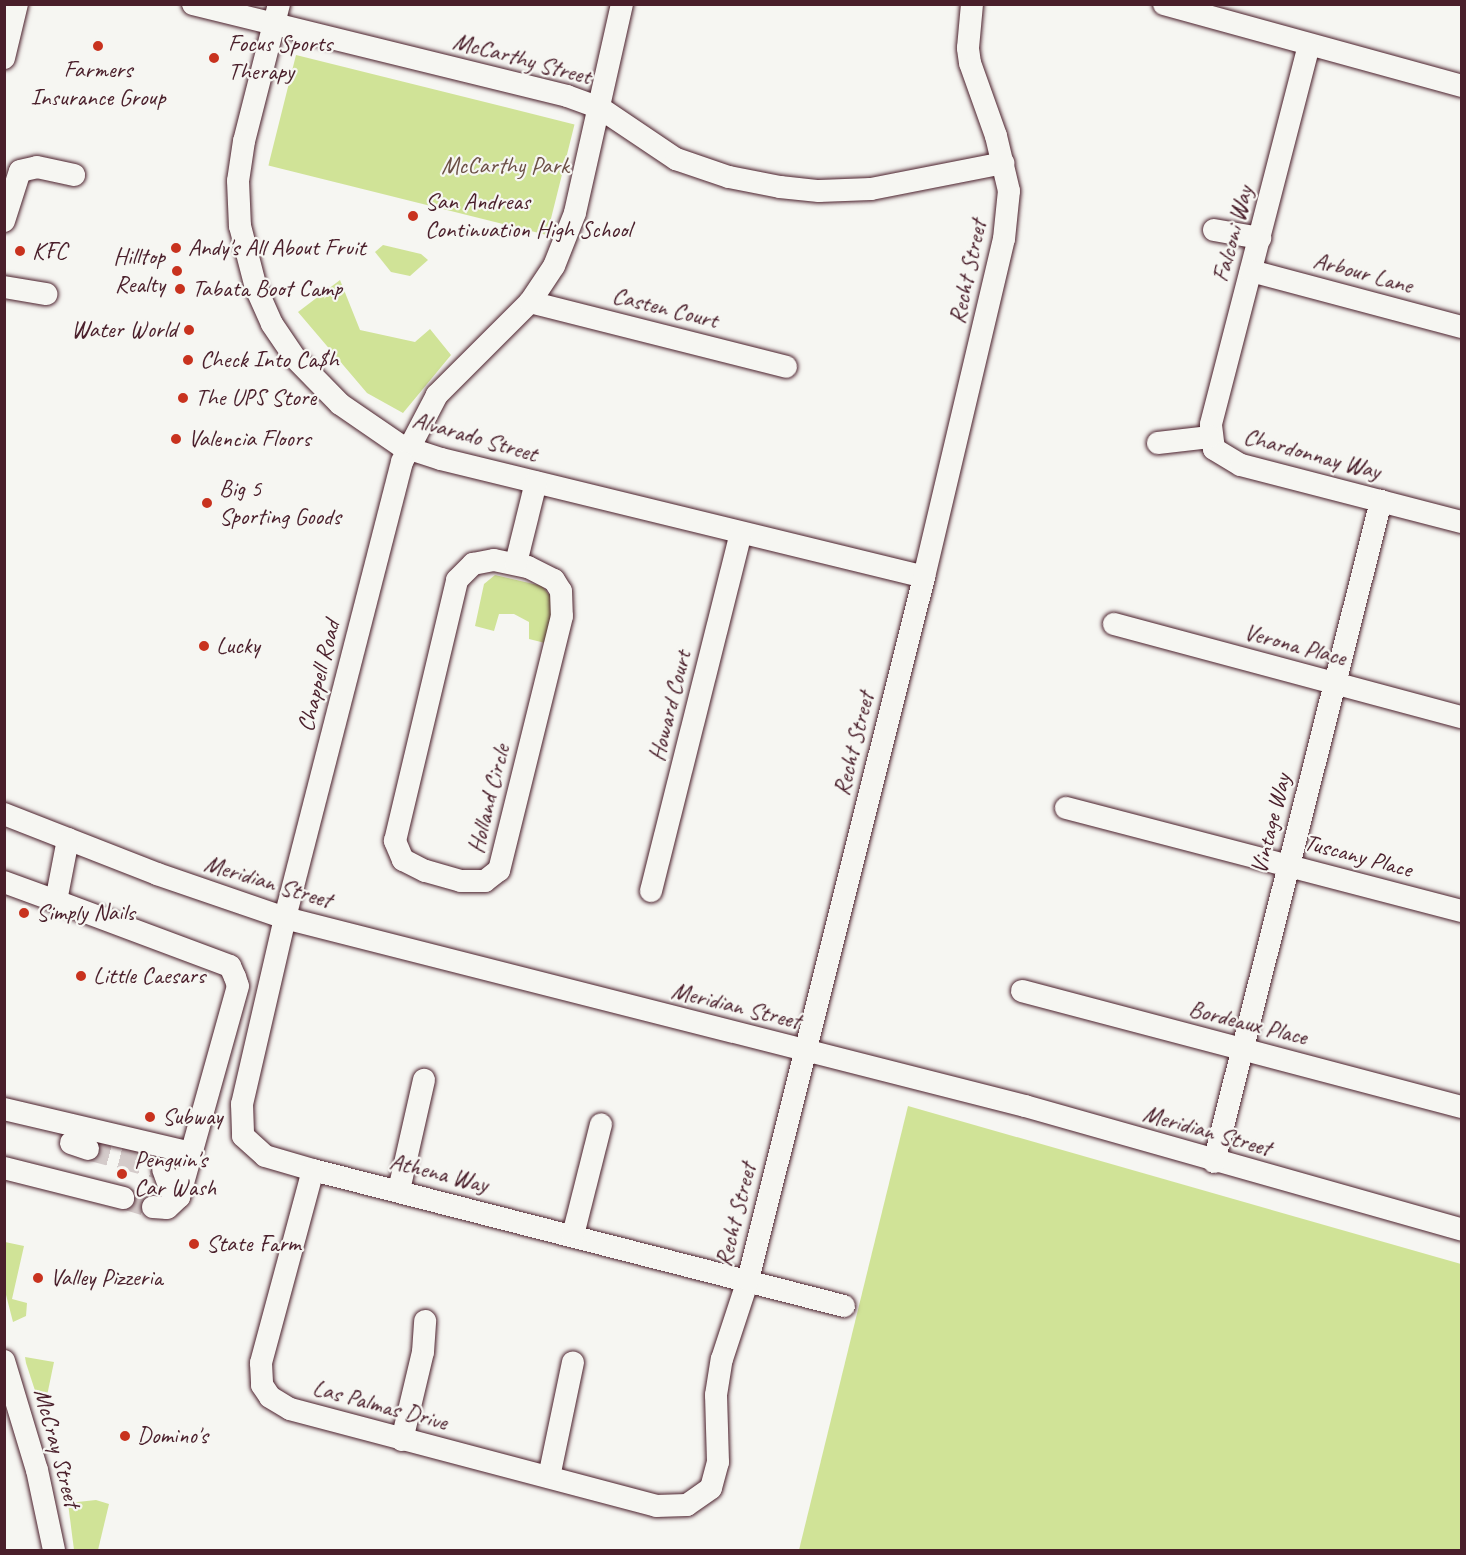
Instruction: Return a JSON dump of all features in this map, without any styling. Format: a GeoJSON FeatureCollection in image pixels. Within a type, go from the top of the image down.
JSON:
{"type":"FeatureCollection","features":[{"type":"Feature","properties":{"kind":"street"},"geometry":{"type":"LineString","coordinates":[[4,58],[17,4]]}},
{"type":"Feature","properties":{"kind":"street","name":"McCarthy Street"},"geometry":{"type":"LineString","coordinates":[[193,4],[277,15],[567,96],[600,108],[676,159],[729,177],[780,187],[819,191],[871,189],[1003,163]]}},
{"type":"Feature","properties":{"kind":"street","name":"Chappell Road"},"geometry":{"type":"LineString","coordinates":[[285,918],[408,448],[437,394],[530,302],[564,245],[600,108],[622,4]]}},
{"type":"Feature","properties":{"kind":"street","name":"Recht Street"},"geometry":{"type":"LineString","coordinates":[[706,1494],[713,1483],[718,1462],[717,1382],[748,1280],[924,577],[1004,238],[1009,191],[1003,163],[970,63],[968,48],[972,4]]}},
{"type":"Feature","properties":{"kind":"street"},"geometry":{"type":"LineString","coordinates":[[1164,4],[1461,86]]}},
{"type":"Feature","properties":{"kind":"street","name":"Alvarado Street"},"geometry":{"type":"LineString","coordinates":[[277,15],[238,177],[240,226],[256,288],[284,343],[323,389],[340,404],[408,448],[536,482],[924,577]]}},
{"type":"Feature","properties":{"kind":"street","name":"Falconi Way"},"geometry":{"type":"LineString","coordinates":[[1210,438],[1309,45]]}},
{"type":"Feature","properties":{"kind":"street"},"geometry":{"type":"LineString","coordinates":[[4,221],[20,171],[37,167],[74,175]]}},
{"type":"Feature","properties":{"kind":"street"},"geometry":{"type":"LineString","coordinates":[[1214,230],[1260,238]]}},
{"type":"Feature","properties":{"kind":"street","name":"Arbour Lane"},"geometry":{"type":"LineString","coordinates":[[1251,271],[1461,327]]}},
{"type":"Feature","properties":{"kind":"street"},"geometry":{"type":"LineString","coordinates":[[4,287],[45,294]]}},
{"type":"Feature","properties":{"kind":"street","name":"Casten Court"},"geometry":{"type":"LineString","coordinates":[[530,302],[786,367]]}},
{"type":"Feature","properties":{"kind":"street","name":"Chardonnay Way"},"geometry":{"type":"LineString","coordinates":[[1158,443],[1210,438],[1218,454],[1241,465],[1461,522]]}},
{"type":"Feature","properties":{"kind":"street"},"geometry":{"type":"LineString","coordinates":[[516,563],[536,482]]}},
{"type":"Feature","properties":{"kind":"street","name":"Vintage Way"},"geometry":{"type":"LineString","coordinates":[[1214,1161],[1381,501]]}},
{"type":"Feature","properties":{"kind":"street","name":"Howard Court"},"geometry":{"type":"LineString","coordinates":[[651,891],[741,533]]}},
{"type":"Feature","properties":{"kind":"street","name":"Holland Circle"},"geometry":{"type":"LineString","coordinates":[[479,561],[516,563],[554,580],[561,591],[562,616],[499,870],[485,881],[461,881],[425,871],[403,860],[396,850],[397,826],[457,580],[463,571],[479,561]]}},
{"type":"Feature","properties":{"kind":"street","name":"Verona Place"},"geometry":{"type":"LineString","coordinates":[[1114,624],[1461,717]]}},
{"type":"Feature","properties":{"kind":"street","name":"Tuscany Place"},"geometry":{"type":"LineString","coordinates":[[1066,808],[1461,911]]}},
{"type":"Feature","properties":{"kind":"street","name":"Meridian Street"},"geometry":{"type":"LineString","coordinates":[[4,814],[285,918],[1025,1106],[1461,1230]]}},
{"type":"Feature","properties":{"kind":"street"},"geometry":{"type":"LineString","coordinates":[[56,901],[68,839]]}},
{"type":"Feature","properties":{"kind":"street"},"geometry":{"type":"LineString","coordinates":[[4,882],[230,966],[238,986],[179,1197],[164,1203],[163,1169]]}},
{"type":"Feature","properties":{"kind":"street","name":"Athena Way"},"geometry":{"type":"LineString","coordinates":[[285,918],[242,1104],[243,1136],[265,1156],[844,1306]]}},
{"type":"Feature","properties":{"kind":"street","name":"Bordeaux Place"},"geometry":{"type":"LineString","coordinates":[[1022,991],[1461,1107]]}},
{"type":"Feature","properties":{"kind":"street"},"geometry":{"type":"LineString","coordinates":[[213,1073],[246,1085]]}},
{"type":"Feature","properties":{"kind":"street"},"geometry":{"type":"LineString","coordinates":[[399,1190],[424,1080]]}},
{"type":"Feature","properties":{"kind":"street"},"geometry":{"type":"LineString","coordinates":[[4,1109],[191,1153]]}},
{"type":"Feature","properties":{"kind":"street"},"geometry":{"type":"LineString","coordinates":[[573,1235],[600,1124]]}},
{"type":"Feature","properties":{"kind":"street"},"geometry":{"type":"LineString","coordinates":[[4,1168],[123,1198]]}},
{"type":"Feature","properties":{"kind":"street","name":"Las Palmas Drive"},"geometry":{"type":"LineString","coordinates":[[313,1170],[263,1351],[262,1385],[270,1397],[290,1409],[656,1506],[687,1505],[706,1494]]}},
{"type":"Feature","properties":{"kind":"street"},"geometry":{"type":"LineString","coordinates":[[402,1440],[423,1352],[425,1321]]}},
{"type":"Feature","properties":{"kind":"street","name":"McCray Street"},"geometry":{"type":"LineString","coordinates":[[4,1361],[37,1470],[54,1551]]}},
{"type":"Feature","properties":{"kind":"street"},"geometry":{"type":"LineString","coordinates":[[549,1477],[573,1362]]}},
{"type":"Feature","properties":{"kind":"green space","name":"McCarthy Park"},"geometry":{"type":"Polygon","coordinates":[[[296,55],[574,124],[547,235],[268,166],[296,55]]]}},
{"type":"Feature","properties":{"kind":"green space"},"geometry":{"type":"Polygon","coordinates":[[[383,245],[421,254],[428,260],[410,276],[391,272],[375,252],[383,245]]]}},
{"type":"Feature","properties":{"kind":"green space"},"geometry":{"type":"Polygon","coordinates":[[[340,280],[360,330],[415,342],[430,329],[451,355],[403,413],[367,393],[298,312],[340,280]]]}},
{"type":"Feature","properties":{"kind":"green space"},"geometry":{"type":"Polygon","coordinates":[[[495,575],[542,586],[555,602],[545,643],[529,639],[529,622],[514,614],[499,614],[494,631],[475,626],[484,584],[495,575]]]}},
{"type":"Feature","properties":{"kind":"green space"},"geometry":{"type":"Polygon","coordinates":[[[908,1106],[1461,1264],[1461,1550],[799,1550],[908,1106]]]}},
{"type":"Feature","properties":{"kind":"green space"},"geometry":{"type":"Polygon","coordinates":[[[5,1242],[24,1246],[12,1299],[27,1303],[26,1316],[13,1322],[5,1291],[5,1242]]]}},
{"type":"Feature","properties":{"kind":"green space"},"geometry":{"type":"Polygon","coordinates":[[[25,1357],[54,1362],[43,1415],[26,1363],[25,1357]]]}},
{"type":"Feature","properties":{"kind":"green space"},"geometry":{"type":"Polygon","coordinates":[[[96,1500],[109,1504],[98,1550],[74,1550],[68,1503],[96,1500]]]}},
{"type":"Feature","properties":{"kind":"tunnel"},"geometry":{"type":"LineString","coordinates":[[88,1149],[163,1169]]}},
{"type":"Feature","properties":{"kind":"tunnel"},"geometry":{"type":"LineString","coordinates":[[123,1198],[153,1207]]}},
{"type":"Feature","properties":{"kind":"place","name":"Farmers Insurance Group"},"geometry":{"type":"Point","coordinates":[98,46]}},
{"type":"Feature","properties":{"kind":"place","name":"Focus Sports Therapy"},"geometry":{"type":"Point","coordinates":[214,58]}},
{"type":"Feature","properties":{"kind":"place","name":"San Andreas Continuation High School"},"geometry":{"type":"Point","coordinates":[413,216]}},
{"type":"Feature","properties":{"kind":"place","name":"Andy's All About Fruit"},"geometry":{"type":"Point","coordinates":[176,248]}},
{"type":"Feature","properties":{"kind":"place","name":"KFC"},"geometry":{"type":"Point","coordinates":[20,251]}},
{"type":"Feature","properties":{"kind":"place","name":"Hilltop Realty"},"geometry":{"type":"Point","coordinates":[177,271]}},
{"type":"Feature","properties":{"kind":"place","name":"Tabata Boot Camp"},"geometry":{"type":"Point","coordinates":[180,289]}},
{"type":"Feature","properties":{"kind":"place","name":"Water World"},"geometry":{"type":"Point","coordinates":[189,330]}},
{"type":"Feature","properties":{"kind":"place","name":"Check Into Ca$h"},"geometry":{"type":"Point","coordinates":[188,360]}},
{"type":"Feature","properties":{"kind":"place","name":"The UPS Store"},"geometry":{"type":"Point","coordinates":[183,398]}},
{"type":"Feature","properties":{"kind":"place","name":"Valencia Floors"},"geometry":{"type":"Point","coordinates":[176,439]}},
{"type":"Feature","properties":{"kind":"place","name":"Big 5 Sporting Goods"},"geometry":{"type":"Point","coordinates":[207,503]}},
{"type":"Feature","properties":{"kind":"place","name":"Lucky"},"geometry":{"type":"Point","coordinates":[204,646]}},
{"type":"Feature","properties":{"kind":"place","name":"Simply Nails"},"geometry":{"type":"Point","coordinates":[24,913]}},
{"type":"Feature","properties":{"kind":"place","name":"Little Caesars"},"geometry":{"type":"Point","coordinates":[81,976]}},
{"type":"Feature","properties":{"kind":"place","name":"Subway"},"geometry":{"type":"Point","coordinates":[150,1117]}},
{"type":"Feature","properties":{"kind":"place","name":"Penguin's Car Wash"},"geometry":{"type":"Point","coordinates":[122,1174]}},
{"type":"Feature","properties":{"kind":"place","name":"State Farm"},"geometry":{"type":"Point","coordinates":[194,1244]}},
{"type":"Feature","properties":{"kind":"place","name":"Valley Pizzeria"},"geometry":{"type":"Point","coordinates":[38,1278]}},
{"type":"Feature","properties":{"kind":"place","name":"Domino's"},"geometry":{"type":"Point","coordinates":[125,1436]}}]}
